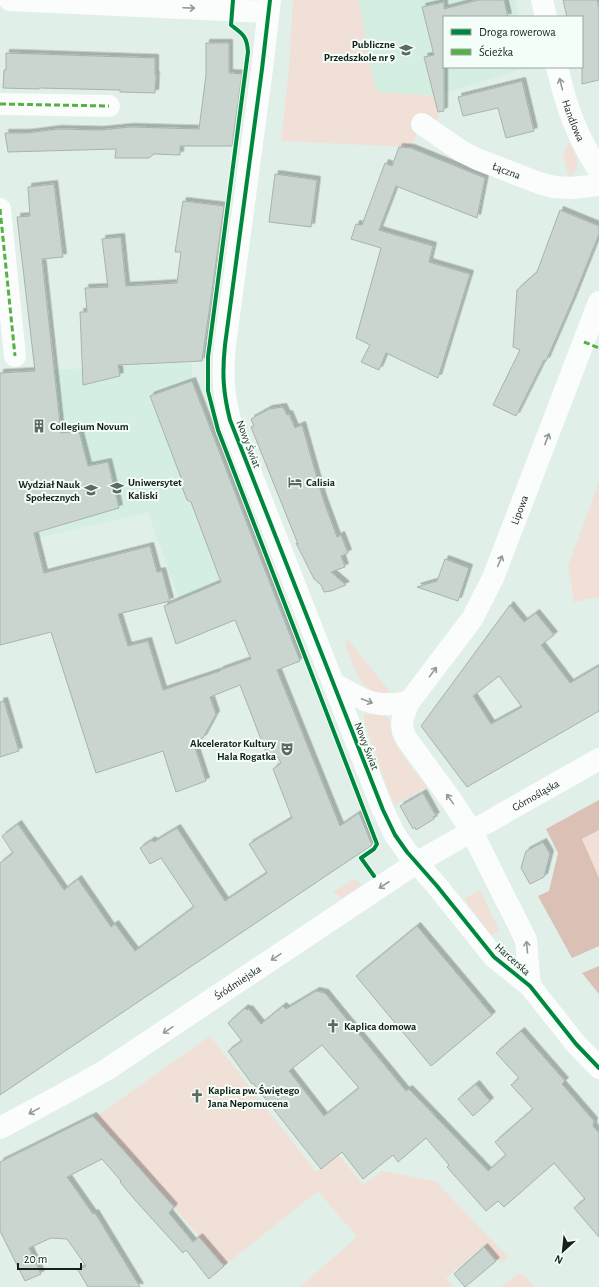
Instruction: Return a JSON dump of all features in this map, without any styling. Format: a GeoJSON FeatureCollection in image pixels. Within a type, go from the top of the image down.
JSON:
{"type":"FeatureCollection","features":[{"type":"Feature","properties":{"kind":"street"},"geometry":{"type":"LineString","coordinates":[[10,0],[269,6]]}},
{"type":"Feature","properties":{"kind":"street"},"geometry":{"type":"LineString","coordinates":[[542,0],[546,16]]}},
{"type":"Feature","properties":{"kind":"street","name":"Nowy Świat"},"geometry":{"type":"LineString","coordinates":[[269,6],[262,69],[225,340],[223,373],[224,392],[230,420],[388,822],[395,835],[416,863]]}},
{"type":"Feature","properties":{"kind":"street","name":"Handlowa"},"geometry":{"type":"LineString","coordinates":[[557,68],[570,117],[583,144],[599,170]]}},
{"type":"Feature","properties":{"kind":"street"},"geometry":{"type":"LineString","coordinates":[[0,104],[109,106]]}},
{"type":"Feature","properties":{"kind":"street","name":"Łączna"},"geometry":{"type":"LineString","coordinates":[[422,124],[461,151],[476,159],[539,183],[554,187],[571,188],[599,185]]}},
{"type":"Feature","properties":{"kind":"street"},"geometry":{"type":"LineString","coordinates":[[0,210],[14,356]]}},
{"type":"Feature","properties":{"kind":"street","name":"Lipowa"},"geometry":{"type":"LineString","coordinates":[[409,702],[472,619],[493,578],[599,302]]}},
{"type":"Feature","properties":{"kind":"street"},"geometry":{"type":"LineString","coordinates":[[333,683],[358,698],[379,705],[392,706],[409,702]]}},
{"type":"Feature","properties":{"kind":"street"},"geometry":{"type":"LineString","coordinates":[[409,702],[405,710],[402,724],[406,738],[452,801],[472,832]]}},
{"type":"Feature","properties":{"kind":"street","name":"Górnośląska"},"geometry":{"type":"LineString","coordinates":[[472,832],[599,760]]}},
{"type":"Feature","properties":{"kind":"street","name":"Śródmiejska"},"geometry":{"type":"LineString","coordinates":[[0,1128],[106,1070],[416,863],[472,832]]}},
{"type":"Feature","properties":{"kind":"street","name":"Harcerska"},"geometry":{"type":"LineString","coordinates":[[472,832],[526,940],[530,986]]}},
{"type":"Feature","properties":{"kind":"street","name":"Harcerska"},"geometry":{"type":"LineString","coordinates":[[416,863],[494,957],[530,986],[576,1044],[599,1068]]}},
{"type":"Feature","properties":{"kind":"shaded area"},"geometry":{"type":"Polygon","coordinates":[[[293,0],[358,0],[375,87],[379,92],[436,96],[439,119],[422,124],[410,147],[281,141],[289,69],[293,0]]]}},
{"type":"Feature","properties":{"kind":"shaded area","name":"Publiczne Przedszkole nr 9"},"geometry":{"type":"Polygon","coordinates":[[[358,0],[515,0],[519,16],[443,16],[443,68],[524,68],[436,96],[379,92],[374,87],[358,0]]]}},
{"type":"Feature","properties":{"kind":"shaded area"},"geometry":{"type":"Polygon","coordinates":[[[569,143],[577,160],[576,169],[570,177],[563,155],[569,143]]]}},
{"type":"Feature","properties":{"kind":"shaded area","name":"Uniwersytet Kaliski"},"geometry":{"type":"Polygon","coordinates":[[[192,362],[192,381],[265,573],[186,620],[148,512],[0,547],[0,373],[192,362]]]}},
{"type":"Feature","properties":{"kind":"shaded area"},"geometry":{"type":"Polygon","coordinates":[[[599,482],[599,597],[574,602],[568,566],[599,482]]]}},
{"type":"Feature","properties":{"kind":"shaded area"},"geometry":{"type":"Polygon","coordinates":[[[347,638],[390,692],[375,692],[369,689],[360,679],[346,646],[347,638]]]}},
{"type":"Feature","properties":{"kind":"shaded area"},"geometry":{"type":"Polygon","coordinates":[[[368,713],[388,717],[392,735],[399,750],[427,787],[395,805],[389,793],[364,721],[364,715],[368,713]]]}},
{"type":"Feature","properties":{"kind":"shaded area"},"geometry":{"type":"Polygon","coordinates":[[[599,800],[599,830],[582,839],[599,878],[599,946],[572,958],[538,896],[549,891],[558,853],[546,829],[599,800]]]}},
{"type":"Feature","properties":{"kind":"shaded area"},"geometry":{"type":"Polygon","coordinates":[[[599,830],[599,878],[582,839],[599,830]]]}},
{"type":"Feature","properties":{"kind":"shaded area"},"geometry":{"type":"Polygon","coordinates":[[[354,879],[362,885],[342,898],[333,892],[354,879]]]}},
{"type":"Feature","properties":{"kind":"shaded area"},"geometry":{"type":"Polygon","coordinates":[[[480,890],[499,930],[491,935],[464,899],[480,890]]]}},
{"type":"Feature","properties":{"kind":"shaded area"},"geometry":{"type":"Polygon","coordinates":[[[599,966],[599,994],[582,973],[599,966]]]}},
{"type":"Feature","properties":{"kind":"shaded area"},"geometry":{"type":"Polygon","coordinates":[[[210,1036],[316,1172],[339,1155],[363,1185],[382,1171],[435,1181],[508,1257],[501,1263],[484,1245],[446,1278],[453,1287],[300,1287],[357,1237],[318,1191],[224,1266],[174,1207],[94,1118],[210,1036]]]}},
{"type":"Feature","properties":{"kind":"shaded area"},"geometry":{"type":"Polygon","coordinates":[[[517,1274],[523,1274],[535,1287],[501,1287],[517,1274]]]}},
{"type":"Feature","properties":{"kind":"building"},"geometry":{"type":"Polygon","coordinates":[[[478,0],[504,0],[508,16],[443,16],[444,111],[438,112],[424,57],[434,55],[422,7],[444,2],[444,9],[478,0]]]}},
{"type":"Feature","properties":{"kind":"building"},"geometry":{"type":"Polygon","coordinates":[[[563,0],[597,0],[599,8],[599,80],[582,84],[583,16],[567,16],[563,0]]]}},
{"type":"Feature","properties":{"kind":"building"},"geometry":{"type":"Polygon","coordinates":[[[206,43],[229,43],[229,73],[242,74],[232,146],[180,146],[180,155],[154,154],[149,158],[115,158],[116,149],[8,152],[5,133],[27,133],[58,129],[100,130],[130,127],[199,129],[206,75],[206,43]]]}},
{"type":"Feature","properties":{"kind":"building"},"geometry":{"type":"Polygon","coordinates":[[[6,53],[155,58],[155,93],[120,92],[120,90],[3,88],[4,70],[6,70],[6,53]]]}},
{"type":"Feature","properties":{"kind":"building"},"geometry":{"type":"Polygon","coordinates":[[[522,81],[534,131],[506,138],[498,108],[463,116],[458,97],[522,81]]]}},
{"type":"Feature","properties":{"kind":"building"},"geometry":{"type":"Polygon","coordinates":[[[399,147],[411,148],[485,178],[477,218],[396,186],[379,230],[433,246],[429,262],[470,274],[438,378],[386,353],[379,370],[361,362],[370,345],[356,338],[381,248],[351,239],[356,224],[362,225],[385,163],[392,166],[399,147]]]}},
{"type":"Feature","properties":{"kind":"building"},"geometry":{"type":"Polygon","coordinates":[[[275,174],[317,180],[311,227],[269,222],[275,174]]]}},
{"type":"Feature","properties":{"kind":"building"},"geometry":{"type":"Polygon","coordinates":[[[54,184],[63,257],[42,259],[61,433],[79,431],[88,466],[108,462],[119,508],[34,533],[44,573],[150,546],[157,572],[162,571],[170,601],[118,614],[128,646],[148,641],[163,690],[251,659],[235,620],[176,644],[164,606],[221,582],[191,502],[187,500],[182,487],[183,483],[150,396],[192,381],[300,661],[277,670],[340,826],[359,813],[372,845],[0,1095],[0,863],[13,853],[2,836],[18,824],[64,890],[78,879],[111,927],[115,924],[135,951],[194,907],[161,858],[150,864],[140,848],[152,840],[154,842],[177,828],[225,901],[267,873],[249,844],[292,818],[273,769],[281,763],[278,757],[269,760],[240,685],[210,697],[216,714],[203,738],[193,741],[206,781],[176,792],[163,751],[96,773],[51,632],[0,645],[0,373],[35,371],[17,217],[30,216],[28,187],[54,184]]]}},
{"type":"Feature","properties":{"kind":"building"},"geometry":{"type":"Polygon","coordinates":[[[183,201],[224,206],[202,361],[118,365],[120,376],[83,385],[80,312],[87,312],[85,288],[108,287],[102,239],[121,237],[126,286],[177,283],[181,252],[175,252],[183,201]]]}},
{"type":"Feature","properties":{"kind":"building"},"geometry":{"type":"Polygon","coordinates":[[[560,210],[599,226],[599,234],[546,361],[544,360],[516,416],[493,405],[520,350],[513,347],[517,290],[537,272],[560,210]]]}},
{"type":"Feature","properties":{"kind":"building","name":"Calisia"},"geometry":{"type":"Polygon","coordinates":[[[283,407],[287,415],[289,414],[295,428],[302,425],[323,499],[337,537],[341,535],[348,553],[341,556],[345,567],[331,572],[346,585],[331,591],[324,592],[321,585],[314,579],[296,543],[298,544],[251,427],[254,426],[251,419],[269,409],[283,407]]]}},
{"type":"Feature","properties":{"kind":"building"},"geometry":{"type":"Polygon","coordinates":[[[445,559],[469,568],[458,601],[417,587],[437,581],[445,559]]]}},
{"type":"Feature","properties":{"kind":"building"},"geometry":{"type":"Polygon","coordinates":[[[510,605],[524,622],[536,613],[554,635],[541,645],[570,683],[599,666],[599,711],[467,787],[421,726],[510,605]],[[499,676],[473,696],[491,724],[522,707],[499,676]]]}},
{"type":"Feature","properties":{"kind":"building"},"geometry":{"type":"Polygon","coordinates":[[[4,701],[19,751],[0,757],[0,702],[4,701]]]}},
{"type":"Feature","properties":{"kind":"building"},"geometry":{"type":"Polygon","coordinates":[[[423,793],[436,816],[433,817],[434,819],[416,830],[415,827],[413,829],[400,806],[423,793]]]}},
{"type":"Feature","properties":{"kind":"building"},"geometry":{"type":"Polygon","coordinates":[[[543,842],[550,854],[544,877],[530,884],[521,868],[526,851],[543,842]]]}},
{"type":"Feature","properties":{"kind":"building"},"geometry":{"type":"Polygon","coordinates":[[[417,926],[492,1015],[431,1066],[356,976],[417,926]]]}},
{"type":"Feature","properties":{"kind":"building"},"geometry":{"type":"Polygon","coordinates":[[[316,991],[325,993],[406,1091],[409,1089],[488,1171],[506,1155],[495,1142],[533,1109],[511,1085],[519,1078],[496,1053],[521,1031],[565,1081],[562,1084],[594,1121],[593,1126],[599,1133],[599,1237],[574,1208],[585,1199],[554,1163],[504,1207],[498,1201],[486,1211],[447,1167],[449,1165],[426,1138],[398,1162],[393,1155],[363,1179],[342,1152],[321,1169],[253,1083],[252,1084],[228,1051],[242,1041],[228,1023],[245,1008],[247,1010],[249,1009],[261,1024],[283,1006],[286,1009],[316,991]],[[322,1045],[289,1071],[324,1116],[359,1088],[322,1045]]]}},
{"type":"Feature","properties":{"kind":"building"},"geometry":{"type":"Polygon","coordinates":[[[476,1084],[490,1101],[473,1116],[458,1099],[476,1084]]]}},
{"type":"Feature","properties":{"kind":"building"},"geometry":{"type":"Polygon","coordinates":[[[93,1116],[174,1207],[169,1213],[193,1242],[199,1237],[224,1266],[209,1279],[186,1250],[183,1253],[135,1200],[102,1159],[67,1177],[93,1214],[95,1213],[140,1287],[88,1287],[78,1270],[86,1266],[67,1239],[51,1238],[29,1248],[41,1274],[25,1281],[0,1231],[0,1162],[93,1116]]]}},
{"type":"Feature","properties":{"kind":"building"},"geometry":{"type":"Polygon","coordinates":[[[484,1247],[496,1261],[465,1287],[454,1274],[484,1247]]]}},
{"type":"Feature","properties":{"kind":"marked path"},"geometry":{"type":"LineString","coordinates":[[0,104],[109,106]]}},
{"type":"Feature","properties":{"kind":"marked path"},"geometry":{"type":"LineString","coordinates":[[0,209],[15,356]]}},
{"type":"Feature","properties":{"kind":"marked path"},"geometry":{"type":"LineString","coordinates":[[584,342],[599,348]]}},
{"type":"Feature","properties":{"kind":"cycle path"},"geometry":{"type":"LineString","coordinates":[[233,0],[231,25],[244,36],[247,42],[248,52],[208,357],[208,391],[218,430],[377,844],[374,849],[361,858],[374,876]]}},
{"type":"Feature","properties":{"kind":"cycle path"},"geometry":{"type":"LineString","coordinates":[[270,0],[225,345],[224,382],[230,420],[383,810],[395,835],[407,852],[437,886],[494,957],[530,986],[576,1044],[599,1068]]}},
{"type":"Feature","properties":{"kind":"place","name":"Publiczne Przedszkole nr 9"},"geometry":{"type":"Point","coordinates":[406,50]}},
{"type":"Feature","properties":{"kind":"place","name":"Collegium Novum"},"geometry":{"type":"Point","coordinates":[39,426]}},
{"type":"Feature","properties":{"kind":"place","name":"Calisia"},"geometry":{"type":"Point","coordinates":[295,482]}},
{"type":"Feature","properties":{"kind":"place","name":"Uniwersytet Kaliski"},"geometry":{"type":"Point","coordinates":[117,488]}},
{"type":"Feature","properties":{"kind":"place","name":"Wydział Nauk Społecznych"},"geometry":{"type":"Point","coordinates":[91,490]}},
{"type":"Feature","properties":{"kind":"place","name":"Akcelerator Kultury Hala Rogatka"},"geometry":{"type":"Point","coordinates":[287,749]}},
{"type":"Feature","properties":{"kind":"place","name":"Kaplica domowa"},"geometry":{"type":"Point","coordinates":[333,1026]}},
{"type":"Feature","properties":{"kind":"place","name":"Kaplica pw. Świętego Jana Nepomucena"},"geometry":{"type":"Point","coordinates":[197,1096]}}]}
